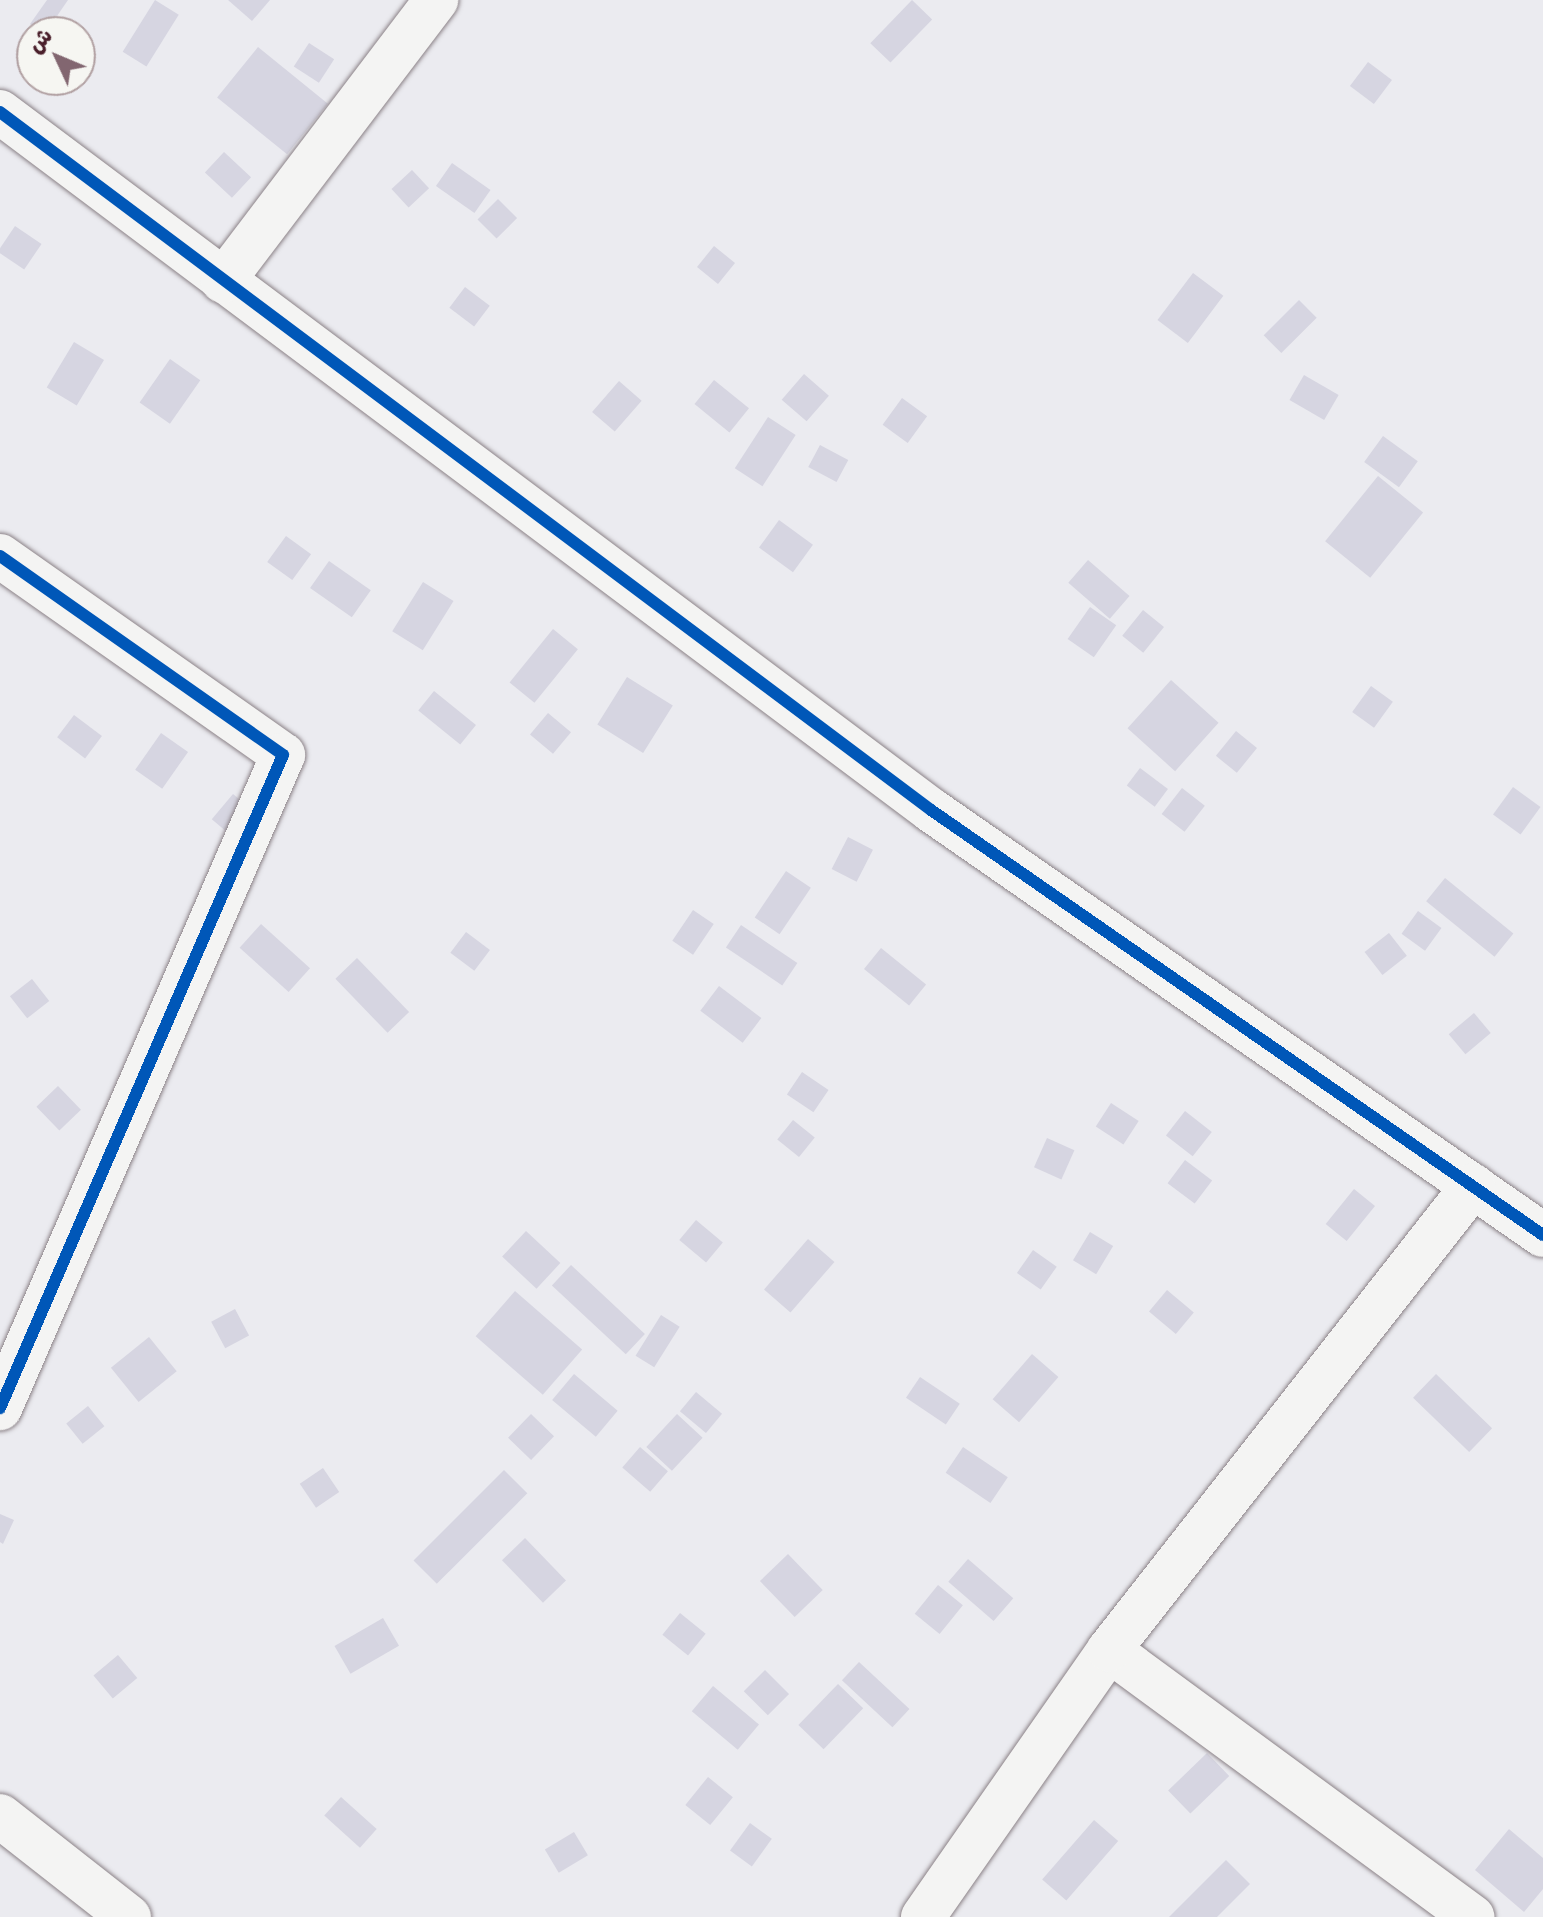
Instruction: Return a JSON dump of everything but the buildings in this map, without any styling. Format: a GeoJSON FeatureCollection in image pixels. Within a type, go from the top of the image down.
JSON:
{"type":"FeatureCollection","features":[{"type":"Feature","properties":{"kind":"street"},"geometry":{"type":"LineString","coordinates":[[223,281],[436,0]]}},
{"type":"Feature","properties":{"kind":"street"},"geometry":{"type":"LineString","coordinates":[[0,112],[931,810],[1543,1235]]}},
{"type":"Feature","properties":{"kind":"street"},"geometry":{"type":"LineString","coordinates":[[0,556],[283,755],[0,1408]]}},
{"type":"Feature","properties":{"kind":"street"},"geometry":{"type":"LineString","coordinates":[[923,1917],[1109,1650],[1473,1186]]}},
{"type":"Feature","properties":{"kind":"street"},"geometry":{"type":"LineString","coordinates":[[1109,1650],[1472,1917]]}},
{"type":"Feature","properties":{"kind":"street"},"geometry":{"type":"LineString","coordinates":[[0,1816],[129,1917]]}},
{"type":"Feature","properties":{"kind":"cycle path"},"geometry":{"type":"LineString","coordinates":[[0,112],[931,810],[1543,1235]]}},
{"type":"Feature","properties":{"kind":"cycle path"},"geometry":{"type":"LineString","coordinates":[[0,556],[283,755],[0,1408]]}}]}
